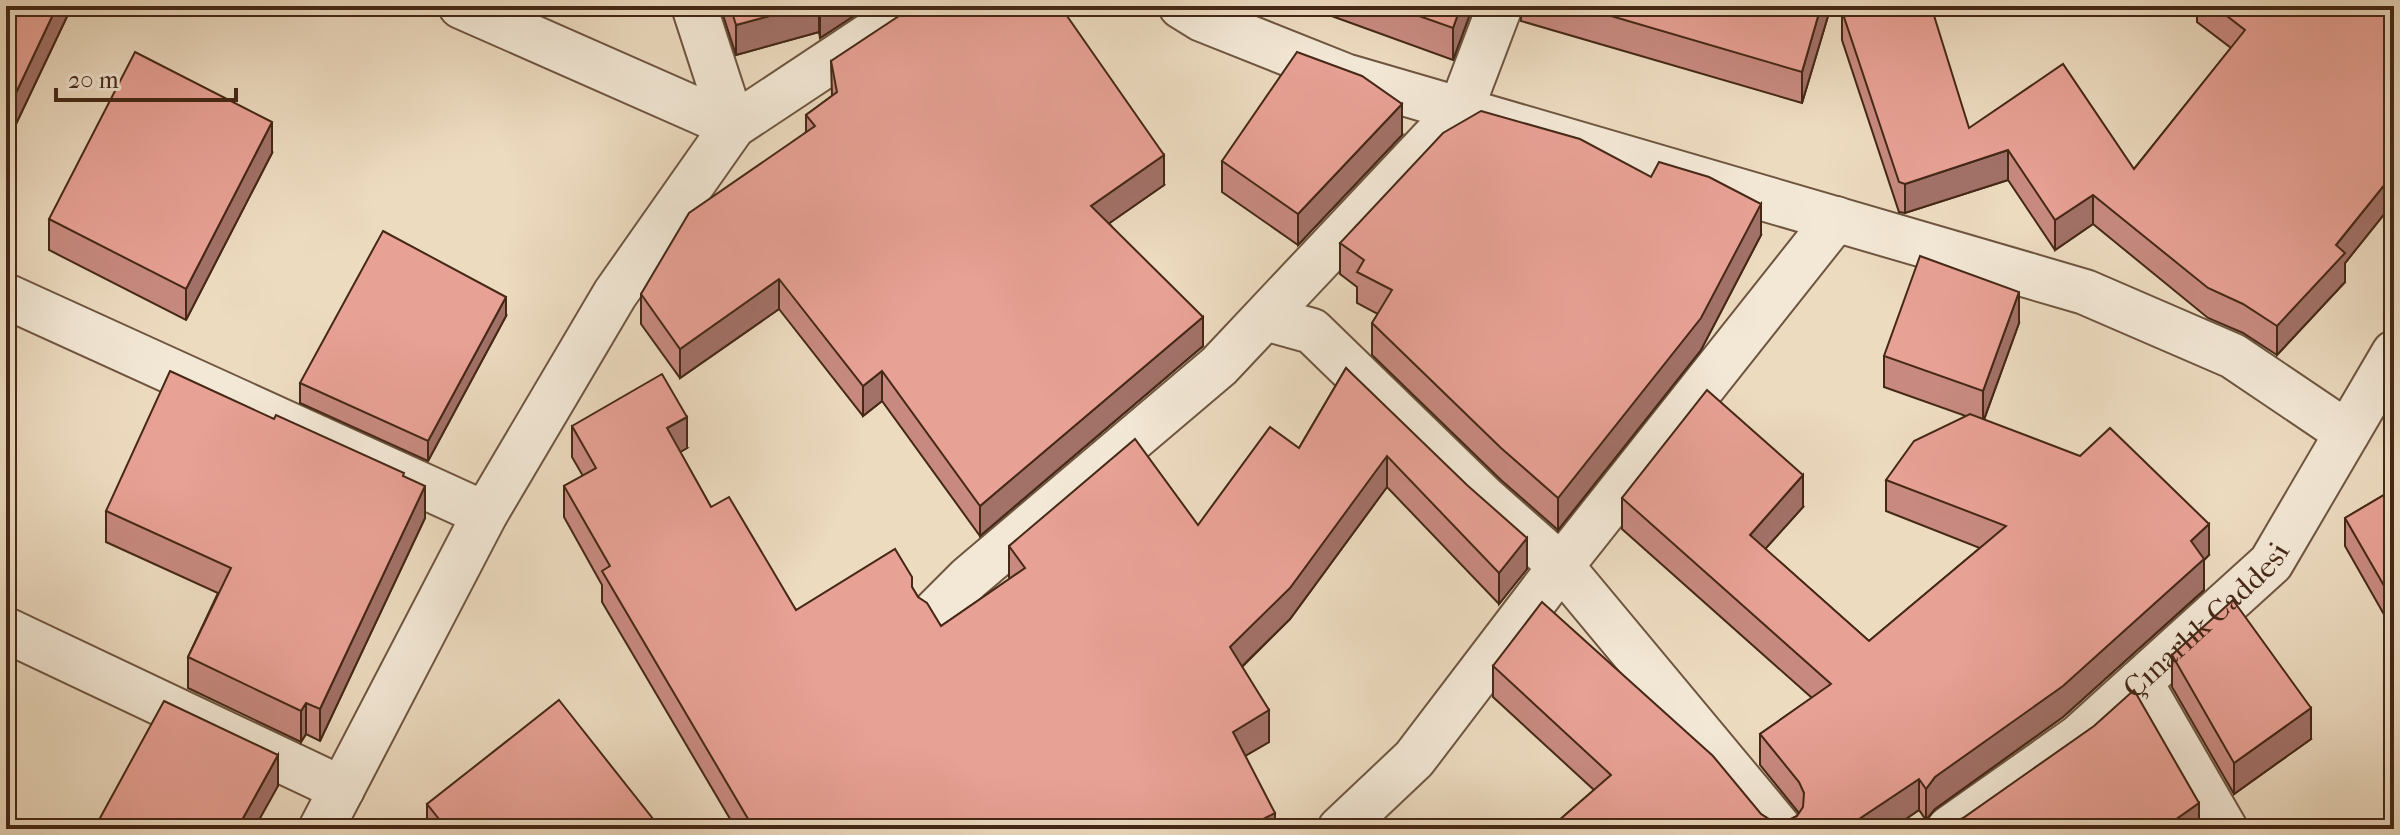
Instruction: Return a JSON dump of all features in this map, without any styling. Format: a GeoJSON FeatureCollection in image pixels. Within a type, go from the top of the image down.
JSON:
{"type":"FeatureCollection","features":[{"type":"Feature","properties":{"kind":"street"},"geometry":{"type":"LineString","coordinates":[[461,6],[733,126]]}},
{"type":"Feature","properties":{"kind":"street"},"geometry":{"type":"LineString","coordinates":[[694,6],[733,126]]}},
{"type":"Feature","properties":{"kind":"street"},"geometry":{"type":"LineString","coordinates":[[321,829],[485,514],[615,294],[733,126],[914,6]]}},
{"type":"Feature","properties":{"kind":"street"},"geometry":{"type":"LineString","coordinates":[[936,611],[969,578],[1219,366],[1461,109],[1500,6]]}},
{"type":"Feature","properties":{"kind":"street"},"geometry":{"type":"LineString","coordinates":[[1191,9],[1345,76],[2085,292],[2233,356],[2347,433]]}},
{"type":"Feature","properties":{"kind":"street"},"geometry":{"type":"LineString","coordinates":[[1340,829],[1414,759],[1561,566],[1836,219]]}},
{"type":"Feature","properties":{"kind":"street"},"geometry":{"type":"LineString","coordinates":[[6,296],[485,514]]}},
{"type":"Feature","properties":{"kind":"street"},"geometry":{"type":"LineString","coordinates":[[1265,318],[1312,331],[1484,498],[1561,566],[1780,829]]}},
{"type":"Feature","properties":{"kind":"street","name":"Çınarlık Caddesi"},"geometry":{"type":"LineString","coordinates":[[1949,829],[2079,737],[2271,563],[2394,353]]}},
{"type":"Feature","properties":{"kind":"street"},"geometry":{"type":"LineString","coordinates":[[6,630],[342,789]]}},
{"type":"Feature","properties":{"kind":"street"},"geometry":{"type":"LineString","coordinates":[[2140,682],[2225,829]]}},
{"type":"Feature","properties":{"kind":"building"},"geometry":{"type":"Polygon","coordinates":[[[6,6],[57,6],[6,114],[6,6]]]}},
{"type":"Feature","properties":{"kind":"building"},"geometry":{"type":"Polygon","coordinates":[[[730,6],[807,6],[736,25],[730,6]]]}},
{"type":"Feature","properties":{"kind":"building"},"geometry":{"type":"Polygon","coordinates":[[[914,6],[1060,6],[1164,155],[1091,206],[1203,317],[980,506],[882,371],[863,386],[779,279],[680,349],[641,294],[689,213],[815,126],[806,115],[837,92],[831,61],[914,6]]]}},
{"type":"Feature","properties":{"kind":"building"},"geometry":{"type":"Polygon","coordinates":[[[1391,6],[1461,6],[1453,28],[1391,6]]]}},
{"type":"Feature","properties":{"kind":"building"},"geometry":{"type":"Polygon","coordinates":[[[1577,6],[1821,6],[1802,72],[1577,6]]]}},
{"type":"Feature","properties":{"kind":"building"},"geometry":{"type":"Polygon","coordinates":[[[1856,6],[1931,6],[1969,128],[2063,64],[2134,169],[2245,30],[2214,6],[2394,6],[2394,173],[2336,245],[2345,253],[2277,326],[2243,304],[2208,288],[2093,195],[2055,220],[2008,150],[1905,184],[1899,182],[1842,11],[1856,6]]]}},
{"type":"Feature","properties":{"kind":"building"},"geometry":{"type":"Polygon","coordinates":[[[135,52],[272,122],[186,289],[49,219],[135,52]]]}},
{"type":"Feature","properties":{"kind":"building"},"geometry":{"type":"Polygon","coordinates":[[[1297,52],[1362,76],[1402,104],[1298,214],[1222,161],[1297,52]]]}},
{"type":"Feature","properties":{"kind":"building"},"geometry":{"type":"Polygon","coordinates":[[[1481,111],[1580,139],[1651,177],[1659,162],[1709,177],[1761,204],[1701,318],[1558,498],[1501,448],[1372,323],[1392,290],[1357,272],[1364,260],[1340,243],[1443,133],[1481,111]]]}},
{"type":"Feature","properties":{"kind":"building"},"geometry":{"type":"Polygon","coordinates":[[[383,231],[506,297],[428,441],[300,383],[383,231]]]}},
{"type":"Feature","properties":{"kind":"building"},"geometry":{"type":"Polygon","coordinates":[[[1920,256],[2019,292],[1983,391],[1884,356],[1920,256]]]}},
{"type":"Feature","properties":{"kind":"building"},"geometry":{"type":"Polygon","coordinates":[[[1346,368],[1467,485],[1527,538],[1499,573],[1387,456],[1290,588],[1230,647],[1269,710],[1233,732],[1275,813],[1243,829],[754,829],[602,571],[610,566],[564,486],[596,468],[572,426],[662,374],[687,417],[667,428],[711,507],[729,497],[796,610],[895,549],[912,577],[912,587],[918,597],[927,603],[941,626],[1025,568],[1009,546],[1135,439],[1198,525],[1270,427],[1299,448],[1346,368]]]}},
{"type":"Feature","properties":{"kind":"building"},"geometry":{"type":"Polygon","coordinates":[[[170,371],[274,419],[276,415],[404,473],[403,476],[425,486],[320,709],[306,703],[301,711],[188,657],[231,568],[106,511],[170,371]]]}},
{"type":"Feature","properties":{"kind":"building"},"geometry":{"type":"Polygon","coordinates":[[[1707,390],[1803,475],[1750,535],[1869,641],[2006,526],[1886,480],[1914,441],[1970,414],[2080,456],[2110,428],[2209,524],[2191,541],[2204,559],[2063,686],[1935,777],[1926,789],[1919,779],[1844,829],[1549,829],[1611,775],[1493,666],[1542,602],[1713,756],[1761,814],[1772,821],[1785,822],[1797,816],[1803,807],[1804,793],[1799,782],[1760,734],[1831,684],[1622,498],[1707,390]]]}},
{"type":"Feature","properties":{"kind":"building"},"geometry":{"type":"Polygon","coordinates":[[[2394,489],[2394,603],[2345,518],[2394,489]]]}},
{"type":"Feature","properties":{"kind":"building"},"geometry":{"type":"Polygon","coordinates":[[[2233,600],[2311,708],[2234,763],[2172,655],[2233,600]]]}},
{"type":"Feature","properties":{"kind":"building"},"geometry":{"type":"Polygon","coordinates":[[[2134,690],[2199,803],[2162,829],[1955,829],[1951,823],[1963,818],[2094,726],[2134,690]]]}},
{"type":"Feature","properties":{"kind":"building"},"geometry":{"type":"Polygon","coordinates":[[[559,700],[661,829],[447,829],[427,804],[559,700]]]}},
{"type":"Feature","properties":{"kind":"building"},"geometry":{"type":"Polygon","coordinates":[[[164,701],[278,755],[237,829],[94,829],[164,701]]]}}]}
